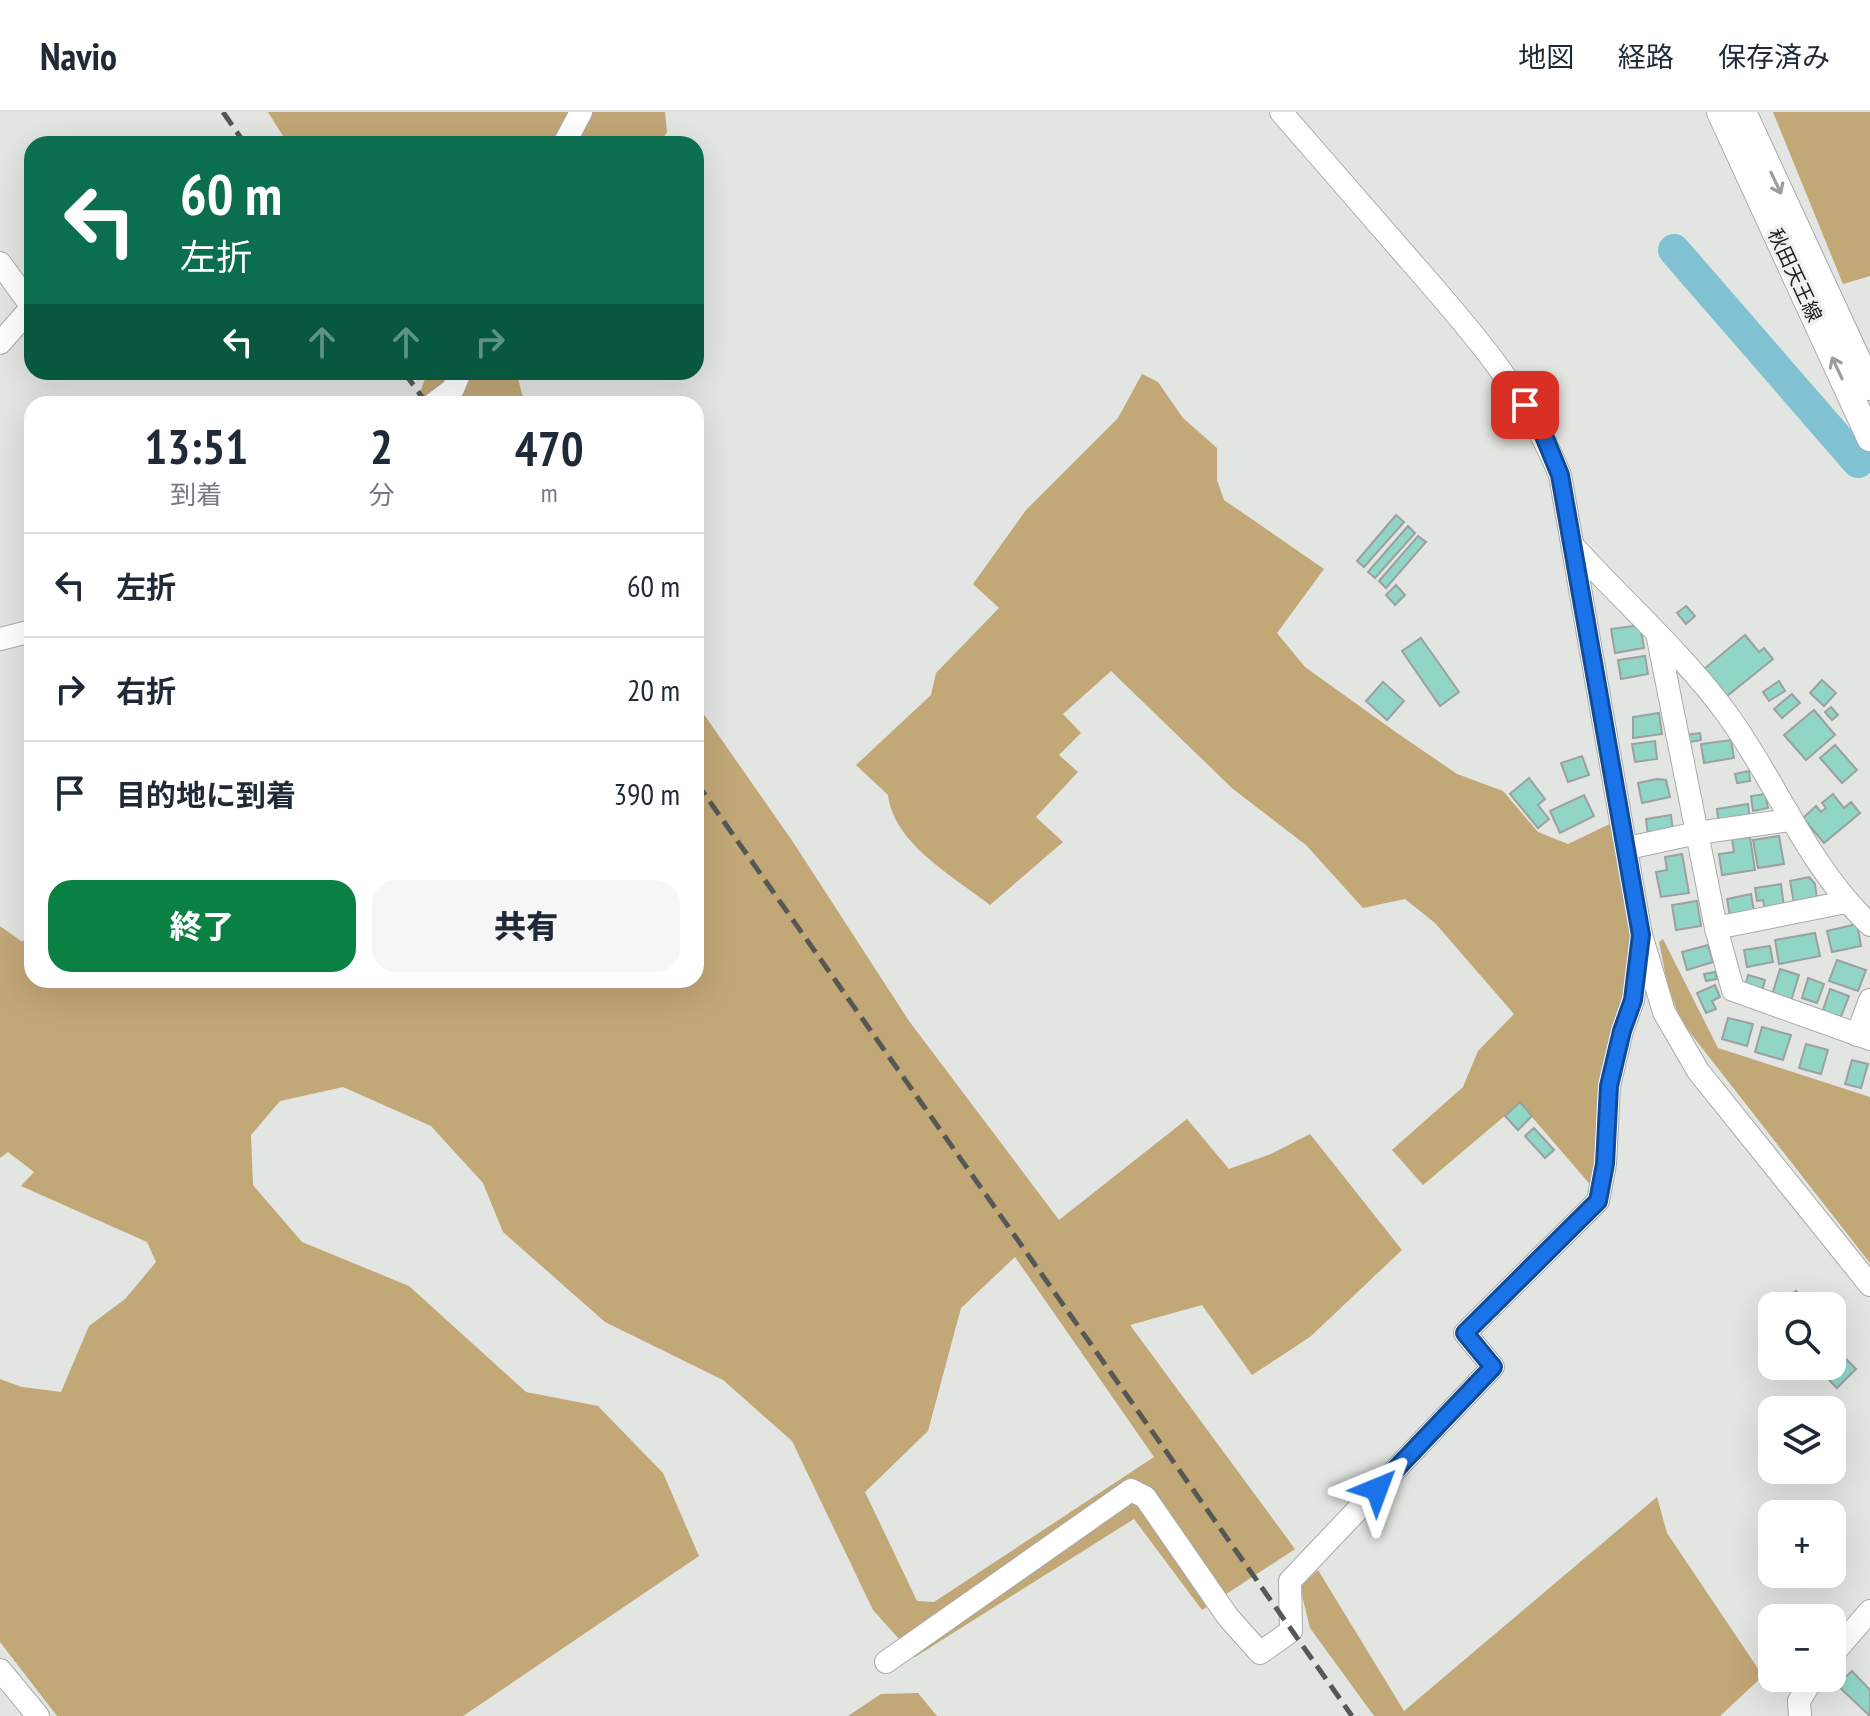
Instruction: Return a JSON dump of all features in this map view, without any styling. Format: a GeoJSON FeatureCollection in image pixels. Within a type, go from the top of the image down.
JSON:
{"type":"FeatureCollection","features":[{"type":"Feature","properties":{"kind":"main road","name":"秋田天王線"},"geometry":{"type":"LineString","coordinates":[[1720,112],[1870,438]]}},
{"type":"Feature","properties":{"kind":"main road","name":"秋田天王線"},"geometry":{"type":"LineString","coordinates":[[1743,112],[1870,387]]}},
{"type":"Feature","properties":{"kind":"street"},"geometry":{"type":"LineString","coordinates":[[568,136],[581,112]]}},
{"type":"Feature","properties":{"kind":"street"},"geometry":{"type":"LineString","coordinates":[[1281,112],[1459,316],[1508,378],[1542,431],[1560,475],[1641,935],[1664,1012],[1691,1062],[1870,1285]]}},
{"type":"Feature","properties":{"kind":"street"},"geometry":{"type":"LineString","coordinates":[[0,263],[24,296]]}},
{"type":"Feature","properties":{"kind":"street"},"geometry":{"type":"LineString","coordinates":[[1,339],[24,315]]}},
{"type":"Feature","properties":{"kind":"street"},"geometry":{"type":"LineString","coordinates":[[444,396],[453,389],[457,380]]}},
{"type":"Feature","properties":{"kind":"street"},"geometry":{"type":"LineString","coordinates":[[1574,547],[1728,716],[1789,820],[1846,902],[1870,925]]}},
{"type":"Feature","properties":{"kind":"street"},"geometry":{"type":"LineString","coordinates":[[0,639],[24,633]]}},
{"type":"Feature","properties":{"kind":"street"},"geometry":{"type":"LineString","coordinates":[[1658,638],[1716,928],[1733,990],[1864,1037],[1870,1000]]}},
{"type":"Feature","properties":{"kind":"street"},"geometry":{"type":"LineString","coordinates":[[1628,848],[1697,833],[1789,820]]}},
{"type":"Feature","properties":{"kind":"street"},"geometry":{"type":"LineString","coordinates":[[1716,928],[1846,902]]}},
{"type":"Feature","properties":{"kind":"street"},"geometry":{"type":"LineString","coordinates":[[886,1662],[1131,1490],[1145,1497],[1228,1617],[1260,1653],[1291,1631],[1290,1581],[1493,1367],[1465,1333],[1598,1201],[1605,1164],[1609,1086],[1633,1000],[1641,935]]}},
{"type":"Feature","properties":{"kind":"street"},"geometry":{"type":"LineString","coordinates":[[1846,1639],[1870,1611]]}},
{"type":"Feature","properties":{"kind":"street"},"geometry":{"type":"LineString","coordinates":[[0,1670],[38,1716]]}},
{"type":"Feature","properties":{"kind":"street"},"geometry":{"type":"LineString","coordinates":[[1800,1716],[1799,1701],[1804,1692]]}},
{"type":"Feature","properties":{"kind":"shaded area"},"geometry":{"type":"Polygon","coordinates":[[[268,112],[665,112],[667,132],[664,136],[283,136],[268,112]]]}},
{"type":"Feature","properties":{"kind":"shaded area"},"geometry":{"type":"Polygon","coordinates":[[[1773,112],[1870,112],[1870,276],[1843,284],[1773,112]]]}},
{"type":"Feature","properties":{"kind":"shaded area"},"geometry":{"type":"Polygon","coordinates":[[[1142,374],[1158,382],[1183,418],[1217,448],[1217,480],[1224,500],[1324,569],[1277,633],[1305,667],[1457,774],[1503,791],[1538,832],[1568,844],[1614,822],[1633,932],[1594,1189],[1520,1103],[1423,1185],[1392,1150],[1463,1087],[1478,1051],[1514,1014],[1435,923],[1405,899],[1363,908],[1306,845],[1233,789],[1111,671],[1063,714],[1081,733],[1059,755],[1078,772],[1036,817],[1063,842],[990,905],[913,844],[901,829],[888,795],[856,765],[931,695],[936,673],[999,608],[973,584],[1026,510],[1118,418],[1142,374]]]}},
{"type":"Feature","properties":{"kind":"shaded area"},"geometry":{"type":"Polygon","coordinates":[[[425,380],[518,380],[523,396],[419,396],[425,380]]]}},
{"type":"Feature","properties":{"kind":"shaded area"},"geometry":{"type":"Polygon","coordinates":[[[704,714],[793,842],[909,1021],[1059,1220],[1187,1119],[1229,1169],[1271,1154],[1310,1134],[1402,1250],[1310,1337],[1252,1375],[1202,1305],[1130,1325],[1295,1549],[1202,1610],[1134,1519],[915,1657],[873,1610],[792,1441],[723,1380],[605,1322],[503,1232],[483,1183],[431,1126],[343,1087],[280,1101],[251,1135],[253,1185],[302,1242],[409,1286],[526,1392],[598,1406],[663,1473],[699,1556],[463,1716],[57,1716],[0,1642],[0,1379],[22,1387],[61,1392],[89,1326],[125,1299],[156,1262],[147,1242],[21,1186],[34,1172],[8,1152],[0,1158],[0,926],[24,941],[24,988],[704,988],[704,714]],[[1015,1257],[961,1308],[928,1431],[865,1492],[917,1601],[934,1602],[1154,1457],[1015,1257]]]}},
{"type":"Feature","properties":{"kind":"shaded area"},"geometry":{"type":"Polygon","coordinates":[[[1663,939],[1718,1048],[1870,1097],[1870,1263],[1681,1021],[1668,987],[1659,942],[1663,939]]]}},
{"type":"Feature","properties":{"kind":"shaded area"},"geometry":{"type":"Polygon","coordinates":[[[1657,1497],[1667,1533],[1758,1669],[1758,1681],[1720,1716],[1374,1716],[1310,1628],[1300,1587],[1318,1570],[1404,1711],[1657,1497]]]}},
{"type":"Feature","properties":{"kind":"shaded area"},"geometry":{"type":"Polygon","coordinates":[[[918,1693],[937,1716],[848,1716],[881,1694],[918,1693]]]}},
{"type":"Feature","properties":{"kind":"building"},"geometry":{"type":"Polygon","coordinates":[[[1396,515],[1404,522],[1364,567],[1357,561],[1396,515]]]}},
{"type":"Feature","properties":{"kind":"building"},"geometry":{"type":"Polygon","coordinates":[[[1408,526],[1415,533],[1375,578],[1368,572],[1408,526]]]}},
{"type":"Feature","properties":{"kind":"building"},"geometry":{"type":"Polygon","coordinates":[[[1418,536],[1426,542],[1386,588],[1379,581],[1418,536]]]}},
{"type":"Feature","properties":{"kind":"building"},"geometry":{"type":"Polygon","coordinates":[[[1396,585],[1405,595],[1395,605],[1386,595],[1396,585]]]}},
{"type":"Feature","properties":{"kind":"building"},"geometry":{"type":"Polygon","coordinates":[[[1686,606],[1695,616],[1686,624],[1677,613],[1686,606]]]}},
{"type":"Feature","properties":{"kind":"building"},"geometry":{"type":"Polygon","coordinates":[[[1640,625],[1644,648],[1615,653],[1611,629],[1640,625]]]}},
{"type":"Feature","properties":{"kind":"building"},"geometry":{"type":"Polygon","coordinates":[[[1745,635],[1759,652],[1764,648],[1773,659],[1727,696],[1704,669],[1745,635]]]}},
{"type":"Feature","properties":{"kind":"building"},"geometry":{"type":"Polygon","coordinates":[[[1421,638],[1459,692],[1440,706],[1402,651],[1421,638]]]}},
{"type":"Feature","properties":{"kind":"building"},"geometry":{"type":"Polygon","coordinates":[[[1645,656],[1648,674],[1621,679],[1618,660],[1645,656]]]}},
{"type":"Feature","properties":{"kind":"building"},"geometry":{"type":"Polygon","coordinates":[[[1822,680],[1836,693],[1824,706],[1810,693],[1822,680]]]}},
{"type":"Feature","properties":{"kind":"building"},"geometry":{"type":"Polygon","coordinates":[[[1779,681],[1785,691],[1769,701],[1763,692],[1779,681]]]}},
{"type":"Feature","properties":{"kind":"building"},"geometry":{"type":"Polygon","coordinates":[[[1383,682],[1404,701],[1387,720],[1366,701],[1383,682]]]}},
{"type":"Feature","properties":{"kind":"building"},"geometry":{"type":"Polygon","coordinates":[[[1792,694],[1800,703],[1782,718],[1774,709],[1792,694]]]}},
{"type":"Feature","properties":{"kind":"building"},"geometry":{"type":"Polygon","coordinates":[[[1831,707],[1838,715],[1832,720],[1825,712],[1831,707]]]}},
{"type":"Feature","properties":{"kind":"building"},"geometry":{"type":"Polygon","coordinates":[[[1814,710],[1835,735],[1806,760],[1784,735],[1814,710]]]}},
{"type":"Feature","properties":{"kind":"building"},"geometry":{"type":"Polygon","coordinates":[[[1659,713],[1662,734],[1633,738],[1633,717],[1659,713]]]}},
{"type":"Feature","properties":{"kind":"building"},"geometry":{"type":"Polygon","coordinates":[[[1700,733],[1701,740],[1685,743],[1684,735],[1700,733]]]}},
{"type":"Feature","properties":{"kind":"building"},"geometry":{"type":"Polygon","coordinates":[[[1731,740],[1734,758],[1704,763],[1701,744],[1731,740]]]}},
{"type":"Feature","properties":{"kind":"building"},"geometry":{"type":"Polygon","coordinates":[[[1655,741],[1657,759],[1635,762],[1632,744],[1655,741]]]}},
{"type":"Feature","properties":{"kind":"building"},"geometry":{"type":"Polygon","coordinates":[[[1835,745],[1857,770],[1842,783],[1820,758],[1835,745]]]}},
{"type":"Feature","properties":{"kind":"building"},"geometry":{"type":"Polygon","coordinates":[[[1582,756],[1589,775],[1568,782],[1561,763],[1582,756]]]}},
{"type":"Feature","properties":{"kind":"building"},"geometry":{"type":"Polygon","coordinates":[[[1749,771],[1750,781],[1737,783],[1735,774],[1749,771]]]}},
{"type":"Feature","properties":{"kind":"building"},"geometry":{"type":"Polygon","coordinates":[[[1529,778],[1545,799],[1538,805],[1549,819],[1538,828],[1510,794],[1529,778]]]}},
{"type":"Feature","properties":{"kind":"building"},"geometry":{"type":"Polygon","coordinates":[[[1666,780],[1670,797],[1642,803],[1638,783],[1666,780]]]}},
{"type":"Feature","properties":{"kind":"building"},"geometry":{"type":"Polygon","coordinates":[[[1765,794],[1768,808],[1753,811],[1751,796],[1765,794]]]}},
{"type":"Feature","properties":{"kind":"building"},"geometry":{"type":"Polygon","coordinates":[[[1833,794],[1844,808],[1851,802],[1860,813],[1824,843],[1803,818],[1816,806],[1821,812],[1826,808],[1822,803],[1833,794]]]}},
{"type":"Feature","properties":{"kind":"building"},"geometry":{"type":"Polygon","coordinates":[[[1584,795],[1594,816],[1560,833],[1550,811],[1584,795]]]}},
{"type":"Feature","properties":{"kind":"building"},"geometry":{"type":"Polygon","coordinates":[[[1748,804],[1750,821],[1719,826],[1717,809],[1748,804]]]}},
{"type":"Feature","properties":{"kind":"building"},"geometry":{"type":"Polygon","coordinates":[[[1671,815],[1673,831],[1648,835],[1646,819],[1671,815]]]}},
{"type":"Feature","properties":{"kind":"building"},"geometry":{"type":"Polygon","coordinates":[[[1779,836],[1784,864],[1758,868],[1753,840],[1779,836]]]}},
{"type":"Feature","properties":{"kind":"building"},"geometry":{"type":"Polygon","coordinates":[[[1750,837],[1755,870],[1722,875],[1719,854],[1734,852],[1732,839],[1750,837]]]}},
{"type":"Feature","properties":{"kind":"building"},"geometry":{"type":"Polygon","coordinates":[[[1682,854],[1689,893],[1661,897],[1656,872],[1667,870],[1665,857],[1682,854]]]}},
{"type":"Feature","properties":{"kind":"building"},"geometry":{"type":"Polygon","coordinates":[[[1809,877],[1815,884],[1817,899],[1794,903],[1790,881],[1809,877]]]}},
{"type":"Feature","properties":{"kind":"building"},"geometry":{"type":"Polygon","coordinates":[[[1781,884],[1784,907],[1765,910],[1763,900],[1757,901],[1755,888],[1781,884]]]}},
{"type":"Feature","properties":{"kind":"building"},"geometry":{"type":"Polygon","coordinates":[[[1751,894],[1754,911],[1730,916],[1727,899],[1751,894]]]}},
{"type":"Feature","properties":{"kind":"building"},"geometry":{"type":"Polygon","coordinates":[[[1697,901],[1701,926],[1676,930],[1672,905],[1697,901]]]}},
{"type":"Feature","properties":{"kind":"building"},"geometry":{"type":"Polygon","coordinates":[[[1857,924],[1861,946],[1832,952],[1827,931],[1857,924]]]}},
{"type":"Feature","properties":{"kind":"building"},"geometry":{"type":"Polygon","coordinates":[[[1815,933],[1820,956],[1779,964],[1775,940],[1815,933]]]}},
{"type":"Feature","properties":{"kind":"building"},"geometry":{"type":"Polygon","coordinates":[[[1708,945],[1713,962],[1687,970],[1682,952],[1708,945]]]}},
{"type":"Feature","properties":{"kind":"building"},"geometry":{"type":"Polygon","coordinates":[[[1770,946],[1773,962],[1747,967],[1744,950],[1770,946]]]}},
{"type":"Feature","properties":{"kind":"building"},"geometry":{"type":"Polygon","coordinates":[[[1837,960],[1866,970],[1858,991],[1829,981],[1837,960]]]}},
{"type":"Feature","properties":{"kind":"building"},"geometry":{"type":"Polygon","coordinates":[[[1780,969],[1799,975],[1790,1004],[1771,998],[1780,969]]]}},
{"type":"Feature","properties":{"kind":"building"},"geometry":{"type":"Polygon","coordinates":[[[1715,972],[1717,979],[1706,981],[1704,974],[1715,972]]]}},
{"type":"Feature","properties":{"kind":"building"},"geometry":{"type":"Polygon","coordinates":[[[1748,975],[1765,980],[1762,992],[1745,987],[1748,975]]]}},
{"type":"Feature","properties":{"kind":"building"},"geometry":{"type":"Polygon","coordinates":[[[1808,978],[1824,984],[1817,1003],[1802,998],[1808,978]]]}},
{"type":"Feature","properties":{"kind":"building"},"geometry":{"type":"Polygon","coordinates":[[[1715,985],[1720,997],[1712,1001],[1716,1009],[1706,1013],[1697,993],[1715,985]]]}},
{"type":"Feature","properties":{"kind":"building"},"geometry":{"type":"Polygon","coordinates":[[[1830,989],[1849,996],[1840,1019],[1822,1013],[1830,989]]]}},
{"type":"Feature","properties":{"kind":"building"},"geometry":{"type":"Polygon","coordinates":[[[1728,1018],[1753,1024],[1747,1046],[1722,1039],[1728,1018]]]}},
{"type":"Feature","properties":{"kind":"building"},"geometry":{"type":"Polygon","coordinates":[[[1762,1027],[1791,1035],[1783,1060],[1755,1052],[1762,1027]]]}},
{"type":"Feature","properties":{"kind":"building"},"geometry":{"type":"Polygon","coordinates":[[[1806,1044],[1828,1050],[1821,1074],[1799,1068],[1806,1044]]]}},
{"type":"Feature","properties":{"kind":"building"},"geometry":{"type":"Polygon","coordinates":[[[1852,1060],[1868,1064],[1861,1088],[1845,1084],[1852,1060]]]}},
{"type":"Feature","properties":{"kind":"building"},"geometry":{"type":"Polygon","coordinates":[[[1520,1102],[1532,1116],[1518,1130],[1505,1116],[1520,1102]]]}},
{"type":"Feature","properties":{"kind":"building"},"geometry":{"type":"Polygon","coordinates":[[[1534,1128],[1554,1150],[1545,1158],[1525,1136],[1534,1128]]]}},
{"type":"Feature","properties":{"kind":"building"},"geometry":{"type":"Polygon","coordinates":[[[1846,1359],[1856,1369],[1846,1379],[1846,1359]]]}},
{"type":"Feature","properties":{"kind":"building"},"geometry":{"type":"Polygon","coordinates":[[[1829,1380],[1845,1380],[1837,1388],[1829,1380]]]}},
{"type":"Feature","properties":{"kind":"building"},"geometry":{"type":"Polygon","coordinates":[[[1852,1671],[1870,1690],[1870,1716],[1844,1692],[1846,1677],[1852,1671]]]}},
{"type":"Feature","properties":{"kind":"waterway"},"geometry":{"type":"LineString","coordinates":[[1674,250],[1858,462]]}},
{"type":"Feature","properties":{"kind":"railway"},"geometry":{"type":"LineString","coordinates":[[223,112],[240,136]]}},
{"type":"Feature","properties":{"kind":"railway"},"geometry":{"type":"LineString","coordinates":[[410,380],[421,396]]}},
{"type":"Feature","properties":{"kind":"railway"},"geometry":{"type":"LineString","coordinates":[[704,793],[1352,1716]]}},
{"type":"Feature","properties":{"kind":"route"},"geometry":{"type":"LineString","coordinates":[[1377,1489],[1493,1367],[1465,1333],[1598,1201],[1605,1164],[1609,1086],[1633,1000],[1641,935],[1592,643],[1560,475],[1542,431],[1525,405]]}}]}
